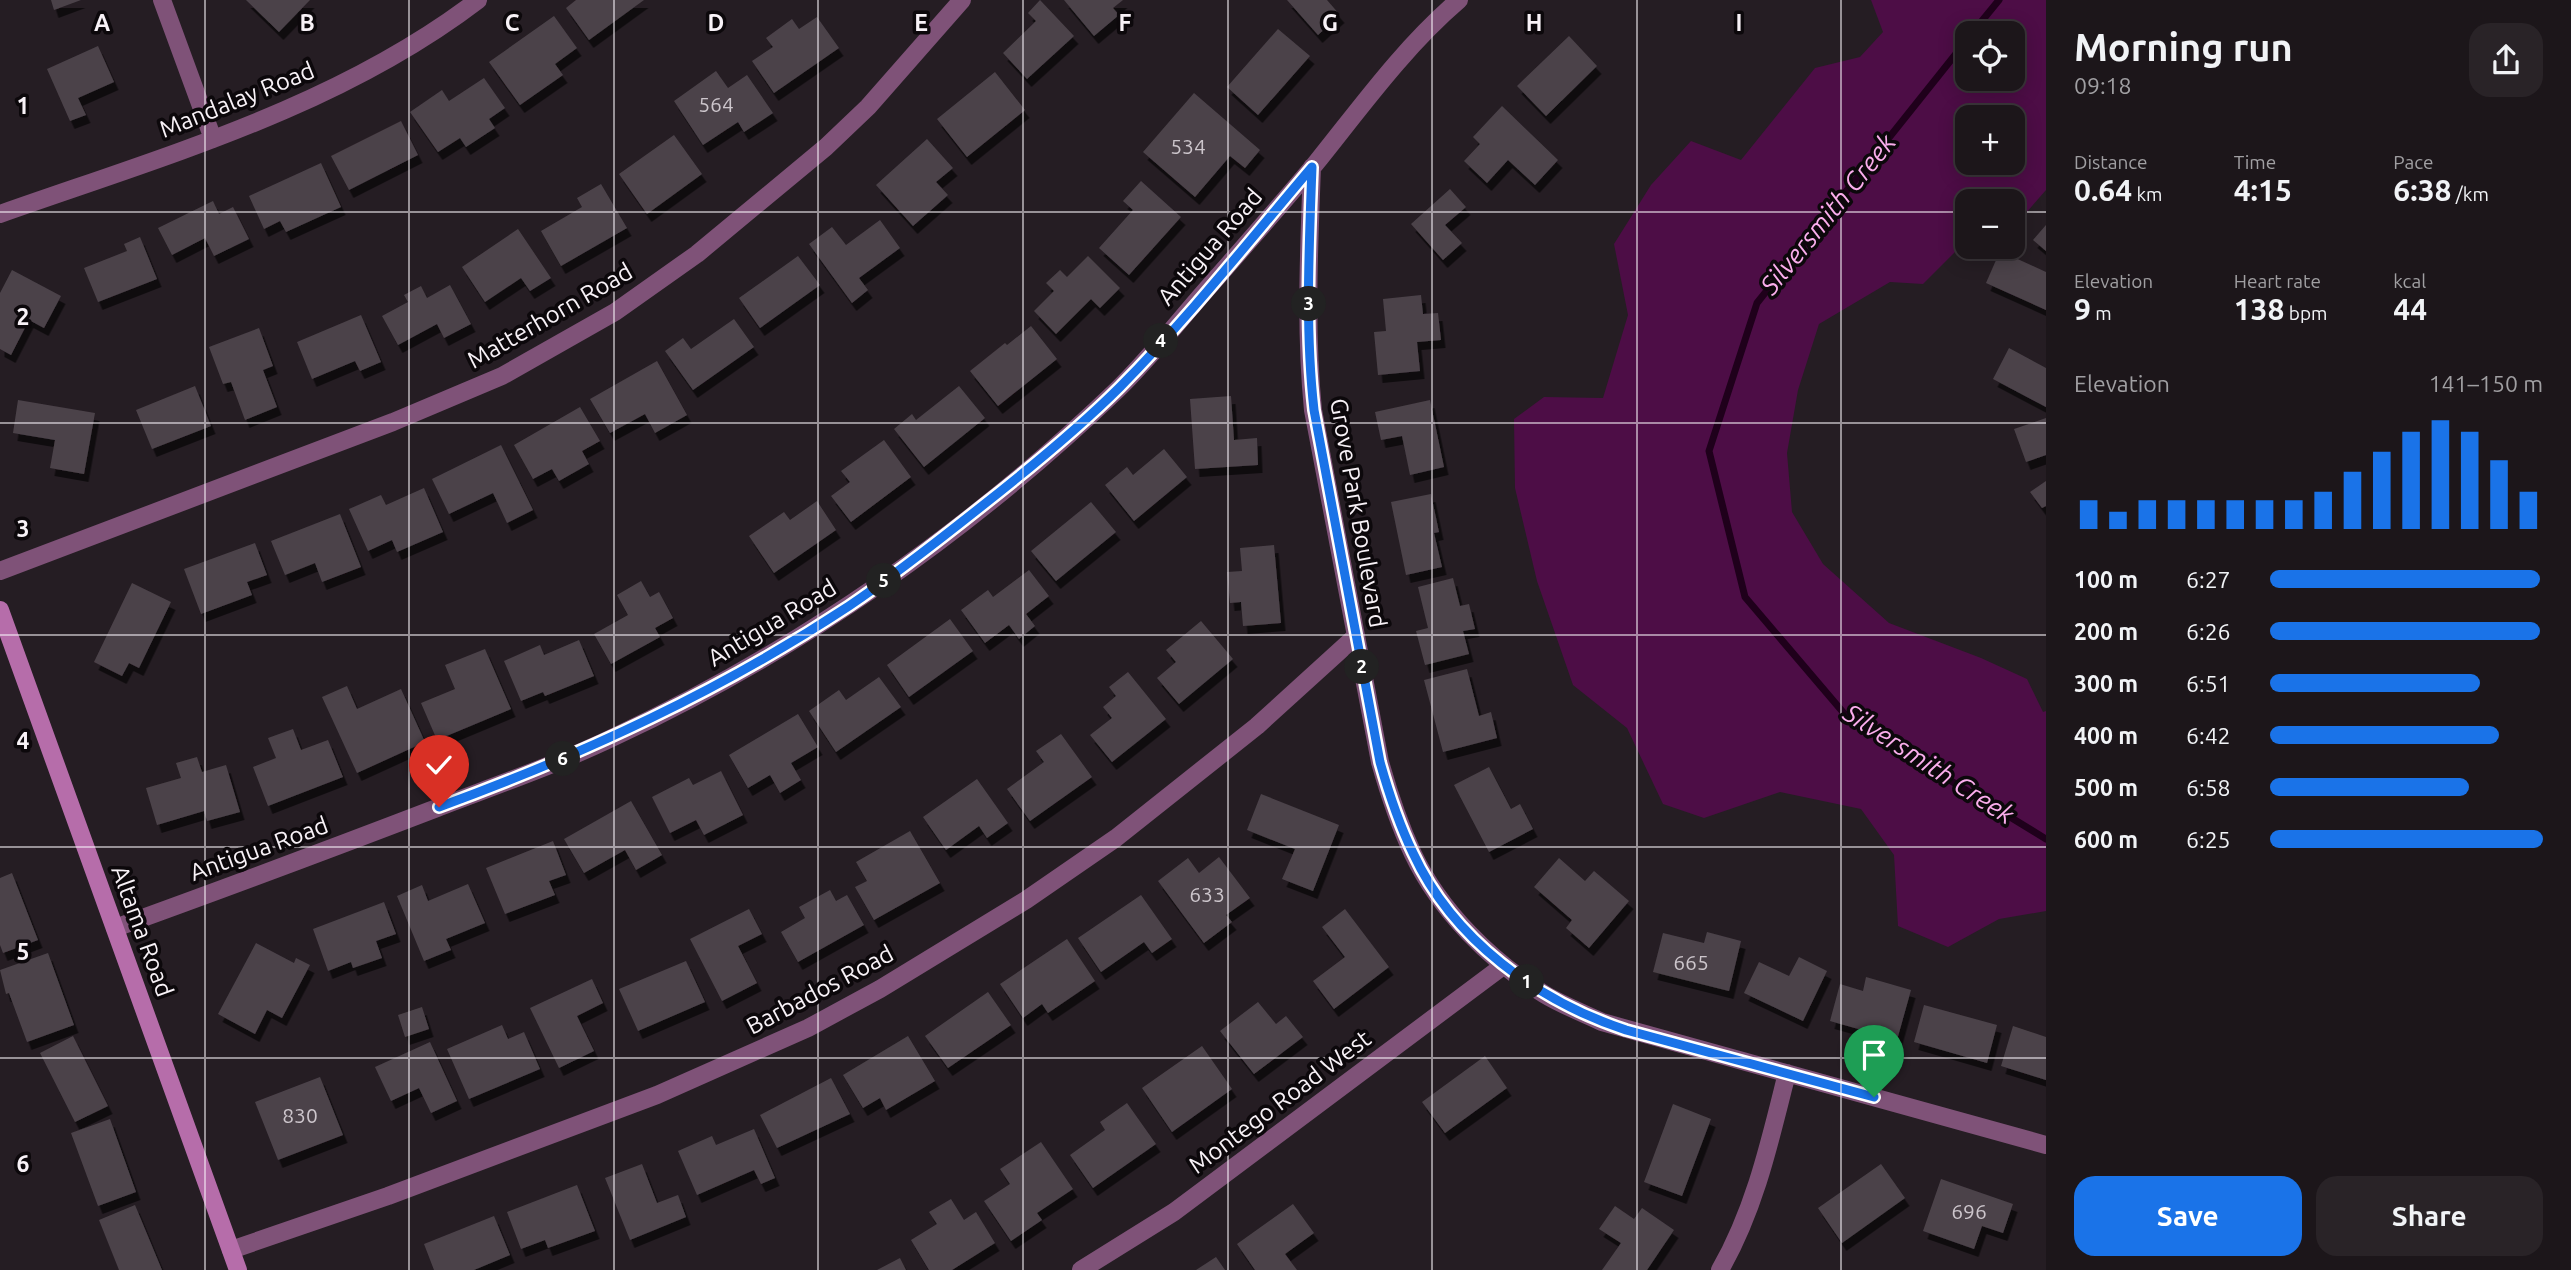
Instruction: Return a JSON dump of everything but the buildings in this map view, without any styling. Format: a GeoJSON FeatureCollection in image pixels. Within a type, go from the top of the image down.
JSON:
{"type":"FeatureCollection","features":[{"type":"Feature","properties":{"kind":"street"},"geometry":{"type":"LineString","coordinates":[[162,0],[213,139]]}},
{"type":"Feature","properties":{"kind":"street","name":"Mandalay Road"},"geometry":{"type":"LineString","coordinates":[[0,215],[303,104],[389,59],[478,0]]}},
{"type":"Feature","properties":{"kind":"street","name":"Matterhorn Road"},"geometry":{"type":"LineString","coordinates":[[0,571],[393,422],[502,376],[615,312],[697,254],[826,147],[868,107],[962,0]]}},
{"type":"Feature","properties":{"kind":"street","name":"Antigua Road"},"geometry":{"type":"LineString","coordinates":[[115,928],[528,775],[603,742],[702,693],[782,648],[850,605],[912,562],[1012,483],[1119,388],[1312,167],[1392,67],[1459,0]]}},
{"type":"Feature","properties":{"kind":"street","name":"Grove Park Boulevard"},"geometry":{"type":"LineString","coordinates":[[1312,167],[1308,263],[1310,380],[1380,762],[1394,811],[1414,856],[1456,917],[1503,966],[1545,995],[1602,1022],[2046,1145]]}},
{"type":"Feature","properties":{"kind":"street","name":"Altama Road"},"geometry":{"type":"LineString","coordinates":[[0,610],[238,1270]]}},
{"type":"Feature","properties":{"kind":"street","name":"Barbados Road"},"geometry":{"type":"LineString","coordinates":[[231,1250],[388,1196],[657,1095],[808,1028],[880,989],[1026,900],[1116,838],[1257,726],[1356,636]]}},
{"type":"Feature","properties":{"kind":"street","name":"Montego Road West"},"geometry":{"type":"LineString","coordinates":[[1081,1270],[1174,1212],[1503,966]]}},
{"type":"Feature","properties":{"kind":"street"},"geometry":{"type":"LineString","coordinates":[[1720,1270],[1736,1242],[1758,1188],[1787,1073]]}},
{"type":"Feature","properties":{"kind":"shaded area"},"geometry":{"type":"Polygon","coordinates":[[[1871,0],[2046,0],[2046,190],[2025,214],[2025,189],[1955,189],[1955,252],[1923,284],[1890,282],[1819,324],[1798,390],[1787,453],[1792,512],[1823,564],[1889,623],[1981,658],[2027,679],[2043,712],[2046,711],[2046,911],[1999,919],[1948,947],[1898,926],[1894,855],[1861,809],[1780,792],[1704,818],[1663,804],[1627,728],[1573,685],[1537,581],[1515,488],[1514,419],[1544,397],[1603,398],[1628,315],[1614,244],[1651,185],[1691,141],[1741,160],[1815,68],[1860,57],[1883,32],[1871,0]]]}},
{"type":"Feature","properties":{"kind":"waterway","name":"Silversmith Creek"},"geometry":{"type":"LineString","coordinates":[[1982,21],[1999,0]]}},
{"type":"Feature","properties":{"kind":"waterway","name":"Silversmith Creek"},"geometry":{"type":"LineString","coordinates":[[1955,55],[1757,303],[1709,451],[1745,597],[1848,718],[2046,839]]}},
{"type":"Feature","properties":{"kind":"route"},"geometry":{"type":"LineString","coordinates":[[439,807],[528,775],[616,736],[702,693],[782,648],[912,562],[1022,475],[1119,388],[1312,167],[1308,263],[1310,380],[1314,410],[1380,762],[1394,811],[1414,856],[1440,898],[1479,943],[1503,966],[1545,995],[1602,1022],[1626,1030],[1874,1097]]}}]}
